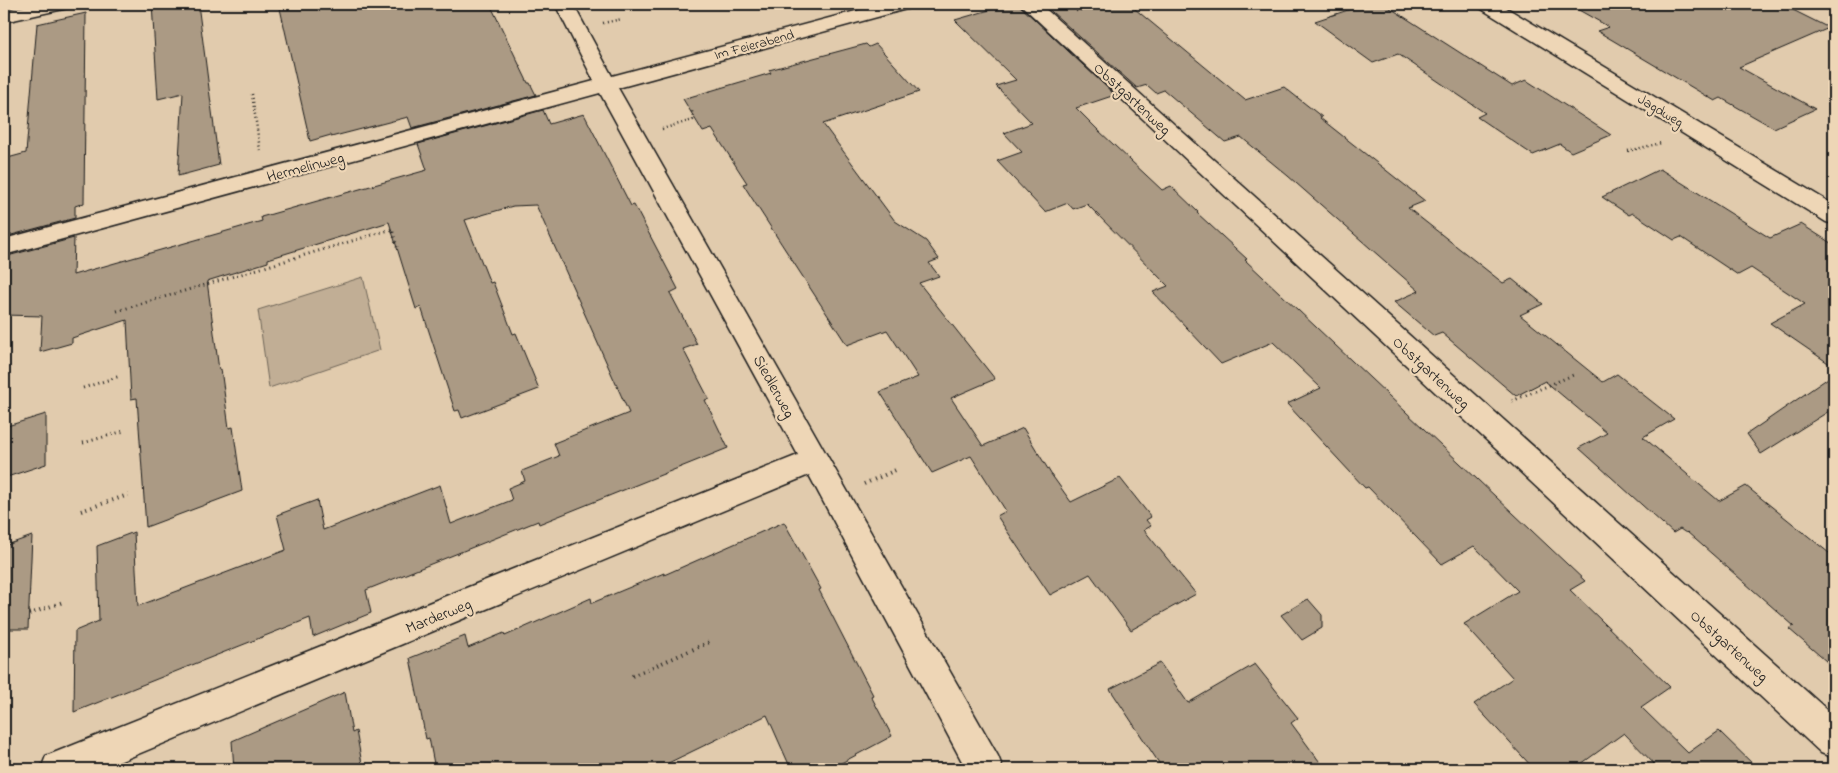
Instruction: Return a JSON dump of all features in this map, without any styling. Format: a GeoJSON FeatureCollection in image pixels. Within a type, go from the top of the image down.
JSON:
{"type":"FeatureCollection","features":[{"type":"Feature","properties":{"kind":"street"},"geometry":{"type":"LineString","coordinates":[[4,16],[61,4]]}},
{"type":"Feature","properties":{"kind":"street","name":"Siedlerweg"},"geometry":{"type":"LineString","coordinates":[[564,4],[606,85],[816,460],[985,769]]}},
{"type":"Feature","properties":{"kind":"street","name":"Im Feierabend"},"geometry":{"type":"LineString","coordinates":[[606,85],[903,4]]}},
{"type":"Feature","properties":{"kind":"street","name":"Obstgartenweg"},"geometry":{"type":"LineString","coordinates":[[1029,4],[1834,740]]}},
{"type":"Feature","properties":{"kind":"street","name":"Jagdweg"},"geometry":{"type":"LineString","coordinates":[[1487,4],[1834,216]]}},
{"type":"Feature","properties":{"kind":"street","name":"Hermelinweg"},"geometry":{"type":"LineString","coordinates":[[4,247],[606,85]]}},
{"type":"Feature","properties":{"kind":"street","name":"Marderweg"},"geometry":{"type":"LineString","coordinates":[[59,769],[816,460]]}},
{"type":"Feature","properties":{"kind":"path"},"geometry":{"type":"LineString","coordinates":[[252,94],[264,177]]}},
{"type":"Feature","properties":{"kind":"path"},"geometry":{"type":"LineString","coordinates":[[636,138],[693,120],[692,111]]}},
{"type":"Feature","properties":{"kind":"path"},"geometry":{"type":"LineString","coordinates":[[116,311],[392,229],[397,247]]}},
{"type":"Feature","properties":{"kind":"path"},"geometry":{"type":"LineString","coordinates":[[1480,416],[1573,375]]}},
{"type":"Feature","properties":{"kind":"path"},"geometry":{"type":"LineString","coordinates":[[83,388],[120,376]]}},
{"type":"Feature","properties":{"kind":"path"},"geometry":{"type":"LineString","coordinates":[[83,443],[124,431]]}},
{"type":"Feature","properties":{"kind":"path"},"geometry":{"type":"LineString","coordinates":[[80,511],[128,495]]}},
{"type":"Feature","properties":{"kind":"path"},"geometry":{"type":"LineString","coordinates":[[29,614],[63,602]]}},
{"type":"Feature","properties":{"kind":"path"},"geometry":{"type":"LineString","coordinates":[[632,676],[712,640]]}},
{"type":"Feature","properties":{"kind":"shaded area"},"geometry":{"type":"Polygon","coordinates":[[[363,277],[380,350],[269,388],[258,310],[363,277]]]}},
{"type":"Feature","properties":{"kind":"building"},"geometry":{"type":"Polygon","coordinates":[[[152,4],[198,4],[219,165],[178,176],[183,93],[158,99],[152,4]]]}},
{"type":"Feature","properties":{"kind":"building"},"geometry":{"type":"Polygon","coordinates":[[[279,4],[490,4],[528,83],[530,83],[536,95],[412,128],[408,117],[310,141],[279,4]]]}},
{"type":"Feature","properties":{"kind":"building"},"geometry":{"type":"Polygon","coordinates":[[[1010,4],[1018,4],[1115,95],[1076,108],[1162,190],[1171,186],[1247,259],[1245,260],[1585,581],[1570,590],[1670,687],[1641,707],[1688,753],[1719,731],[1758,769],[1659,769],[1624,733],[1574,769],[1534,769],[1474,704],[1513,678],[1464,624],[1518,591],[1474,546],[1442,564],[1368,487],[1365,488],[1287,404],[1321,388],[1273,342],[1221,364],[1153,292],[1168,286],[1087,204],[1073,209],[1068,203],[1045,212],[997,161],[1022,152],[1004,133],[1032,123],[996,86],[1016,80],[955,20],[1010,4]]]}},
{"type":"Feature","properties":{"kind":"building"},"geometry":{"type":"Polygon","coordinates":[[[1043,4],[1129,4],[1245,100],[1284,87],[1425,201],[1408,208],[1503,283],[1512,279],[1543,304],[1520,315],[1603,382],[1617,374],[1674,419],[1643,437],[1719,501],[1746,486],[1834,557],[1834,668],[1789,629],[1794,626],[1687,532],[1680,529],[1673,533],[1579,448],[1607,433],[1545,381],[1516,396],[1442,333],[1434,336],[1394,302],[1419,291],[1288,176],[1241,137],[1225,142],[1164,90],[1156,93],[1147,85],[1137,88],[1043,4]]]}},
{"type":"Feature","properties":{"kind":"building"},"geometry":{"type":"Polygon","coordinates":[[[1366,4],[1384,4],[1512,86],[1526,80],[1611,135],[1571,152],[1560,144],[1533,155],[1477,117],[1485,113],[1398,54],[1373,63],[1315,21],[1366,4]]]}},
{"type":"Feature","properties":{"kind":"building"},"geometry":{"type":"Polygon","coordinates":[[[1568,4],[1781,4],[1829,28],[1739,67],[1815,109],[1774,128],[1721,98],[1715,101],[1597,31],[1609,27],[1568,4]]]}},
{"type":"Feature","properties":{"kind":"building"},"geometry":{"type":"Polygon","coordinates":[[[86,13],[84,203],[75,206],[75,218],[4,237],[4,159],[26,153],[37,24],[86,13]]]}},
{"type":"Feature","properties":{"kind":"building"},"geometry":{"type":"Polygon","coordinates":[[[866,44],[869,47],[876,44],[919,92],[823,124],[895,221],[926,241],[939,259],[929,263],[939,276],[919,283],[995,379],[951,398],[983,446],[1023,428],[1051,474],[1071,502],[1120,478],[1151,517],[1146,520],[1151,526],[1144,530],[1196,594],[1131,630],[1090,574],[1050,595],[997,516],[1006,511],[971,456],[932,473],[880,392],[918,377],[887,330],[847,345],[743,184],[747,183],[712,129],[703,132],[683,99],[771,73],[769,70],[866,44]]]}},
{"type":"Feature","properties":{"kind":"building"},"geometry":{"type":"Polygon","coordinates":[[[543,110],[549,124],[584,114],[631,206],[634,205],[678,289],[670,293],[697,344],[683,349],[709,399],[705,400],[728,448],[539,524],[538,521],[366,590],[371,613],[313,637],[310,618],[74,712],[75,631],[99,621],[97,546],[134,532],[138,606],[286,550],[277,515],[317,500],[323,530],[440,485],[451,524],[512,500],[508,488],[525,481],[522,471],[559,456],[554,443],[629,413],[536,205],[513,206],[465,220],[490,283],[493,282],[513,334],[516,333],[539,389],[462,418],[459,410],[455,411],[421,307],[416,309],[389,222],[268,259],[268,262],[207,281],[219,370],[221,369],[229,428],[233,427],[242,491],[146,527],[137,398],[131,399],[127,320],[72,338],[72,343],[40,352],[42,316],[4,315],[4,257],[74,238],[73,275],[262,221],[261,217],[427,170],[418,144],[543,110]]]}},
{"type":"Feature","properties":{"kind":"building"},"geometry":{"type":"Polygon","coordinates":[[[1660,169],[1770,238],[1801,224],[1834,245],[1834,367],[1770,323],[1805,304],[1751,268],[1738,275],[1681,237],[1674,240],[1633,213],[1629,215],[1602,197],[1660,169]]]}},
{"type":"Feature","properties":{"kind":"building"},"geometry":{"type":"Polygon","coordinates":[[[1834,374],[1834,408],[1761,454],[1747,434],[1834,374]]]}},
{"type":"Feature","properties":{"kind":"building"},"geometry":{"type":"Polygon","coordinates":[[[46,414],[46,464],[4,478],[4,427],[46,414]]]}},
{"type":"Feature","properties":{"kind":"building"},"geometry":{"type":"Polygon","coordinates":[[[784,522],[821,589],[819,590],[892,736],[830,769],[791,769],[767,715],[656,769],[435,769],[429,738],[426,739],[410,658],[465,636],[468,648],[504,633],[505,636],[591,598],[592,603],[664,573],[664,575],[784,522]]]}},
{"type":"Feature","properties":{"kind":"building"},"geometry":{"type":"Polygon","coordinates":[[[32,536],[28,629],[4,629],[4,546],[32,536]]]}},
{"type":"Feature","properties":{"kind":"building"},"geometry":{"type":"Polygon","coordinates":[[[1308,599],[1322,615],[1322,628],[1302,640],[1281,615],[1308,599]]]}},
{"type":"Feature","properties":{"kind":"building"},"geometry":{"type":"Polygon","coordinates":[[[1160,663],[1188,703],[1255,664],[1298,718],[1291,723],[1325,769],[1163,769],[1110,689],[1160,663]]]}},
{"type":"Feature","properties":{"kind":"building"},"geometry":{"type":"Polygon","coordinates":[[[345,692],[352,733],[356,731],[363,769],[234,769],[232,741],[345,692]]]}}]}
